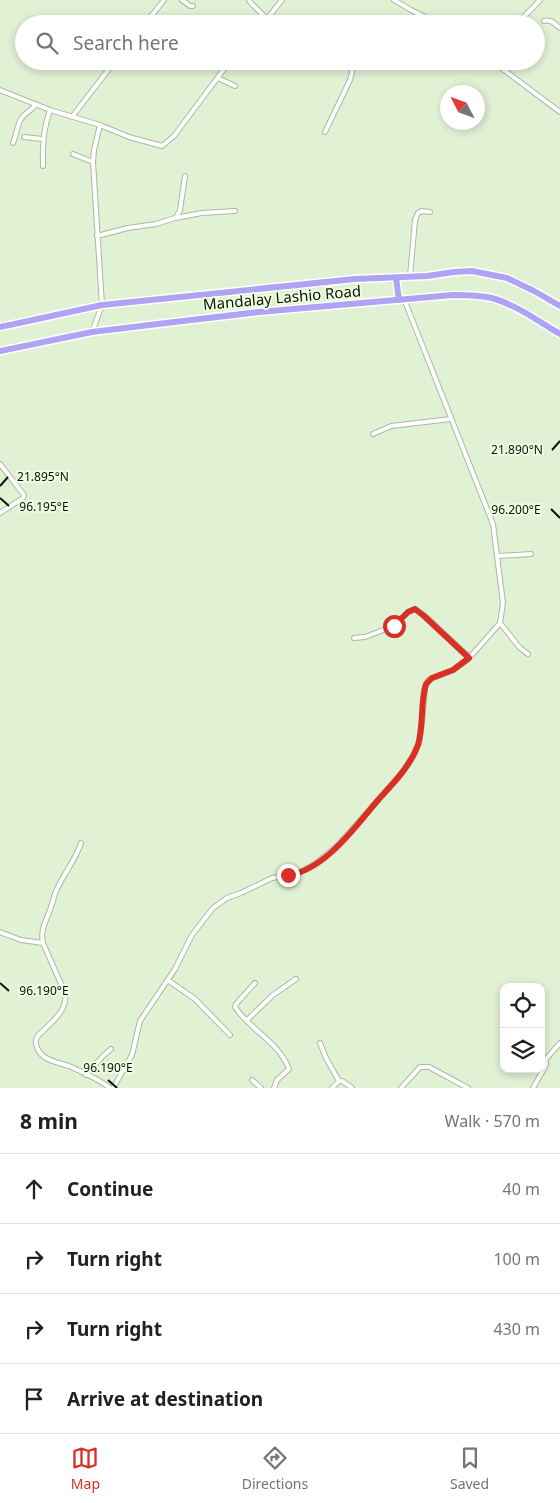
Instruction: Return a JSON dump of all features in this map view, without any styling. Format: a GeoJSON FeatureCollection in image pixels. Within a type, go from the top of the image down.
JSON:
{"type":"FeatureCollection","features":[{"type":"Feature","properties":{"kind":"highway","name":"Mandalay Lashio Road"},"geometry":{"type":"LineString","coordinates":[[0,327],[102,305],[355,279],[396,278],[472,271],[507,278],[560,306]]}},
{"type":"Feature","properties":{"kind":"highway"},"geometry":{"type":"LineString","coordinates":[[396,278],[402,300]]}},
{"type":"Feature","properties":{"kind":"highway","name":"Mandalay Lashio Road"},"geometry":{"type":"LineString","coordinates":[[0,351],[92,332],[166,322],[453,295],[490,298],[514,307],[560,334]]}},
{"type":"Feature","properties":{"kind":"street"},"geometry":{"type":"LineString","coordinates":[[152,15],[164,0]]}},
{"type":"Feature","properties":{"kind":"street"},"geometry":{"type":"LineString","coordinates":[[182,0],[193,6]]}},
{"type":"Feature","properties":{"kind":"street"},"geometry":{"type":"LineString","coordinates":[[249,0],[250,4],[262,15]]}},
{"type":"Feature","properties":{"kind":"street"},"geometry":{"type":"LineString","coordinates":[[270,15],[282,0]]}},
{"type":"Feature","properties":{"kind":"street"},"geometry":{"type":"LineString","coordinates":[[394,0],[420,15]]}},
{"type":"Feature","properties":{"kind":"street"},"geometry":{"type":"LineString","coordinates":[[526,15],[540,0]]}},
{"type":"Feature","properties":{"kind":"street"},"geometry":{"type":"LineString","coordinates":[[545,21],[552,21],[560,28]]}},
{"type":"Feature","properties":{"kind":"street"},"geometry":{"type":"LineString","coordinates":[[72,117],[108,70]]}},
{"type":"Feature","properties":{"kind":"street"},"geometry":{"type":"LineString","coordinates":[[0,90],[50,110],[100,125],[129,137],[162,146],[174,136],[224,70]]}},
{"type":"Feature","properties":{"kind":"street"},"geometry":{"type":"LineString","coordinates":[[325,132],[350,80],[352,70]]}},
{"type":"Feature","properties":{"kind":"street"},"geometry":{"type":"LineString","coordinates":[[504,70],[560,112]]}},
{"type":"Feature","properties":{"kind":"street"},"geometry":{"type":"LineString","coordinates":[[218,78],[235,86]]}},
{"type":"Feature","properties":{"kind":"street"},"geometry":{"type":"LineString","coordinates":[[13,143],[19,120],[33,110],[36,104]]}},
{"type":"Feature","properties":{"kind":"street"},"geometry":{"type":"LineString","coordinates":[[42,166],[42,139],[50,110]]}},
{"type":"Feature","properties":{"kind":"street"},"geometry":{"type":"LineString","coordinates":[[92,332],[102,305],[93,162],[100,125]]}},
{"type":"Feature","properties":{"kind":"street"},"geometry":{"type":"LineString","coordinates":[[24,137],[42,139]]}},
{"type":"Feature","properties":{"kind":"street"},"geometry":{"type":"LineString","coordinates":[[73,154],[93,162]]}},
{"type":"Feature","properties":{"kind":"street"},"geometry":{"type":"LineString","coordinates":[[176,218],[180,210],[185,176]]}},
{"type":"Feature","properties":{"kind":"street"},"geometry":{"type":"LineString","coordinates":[[97,236],[202,213],[235,211]]}},
{"type":"Feature","properties":{"kind":"street"},"geometry":{"type":"LineString","coordinates":[[410,277],[416,216],[422,211],[430,212]]}},
{"type":"Feature","properties":{"kind":"street"},"geometry":{"type":"LineString","coordinates":[[82,843],[55,894],[41,936],[66,1000],[56,1018],[36,1038],[36,1042],[38,1050],[46,1058],[70,1067],[112,1088],[132,1054],[140,1021],[169,981],[192,935],[218,903],[272,878],[304,871],[338,846],[399,777],[413,756],[419,743],[425,688],[428,680],[453,670],[469,658],[500,623],[503,603],[494,524],[402,300]]}},
{"type":"Feature","properties":{"kind":"street"},"geometry":{"type":"LineString","coordinates":[[373,434],[391,426],[451,419]]}},
{"type":"Feature","properties":{"kind":"street"},"geometry":{"type":"LineString","coordinates":[[0,464],[24,495],[23,498],[0,513]]}},
{"type":"Feature","properties":{"kind":"street"},"geometry":{"type":"LineString","coordinates":[[498,556],[531,554]]}},
{"type":"Feature","properties":{"kind":"street"},"geometry":{"type":"LineString","coordinates":[[354,638],[365,637],[394,626],[408,612],[415,609],[469,658]]}},
{"type":"Feature","properties":{"kind":"street"},"geometry":{"type":"LineString","coordinates":[[500,623],[528,654]]}},
{"type":"Feature","properties":{"kind":"street"},"geometry":{"type":"LineString","coordinates":[[0,932],[21,940],[43,943]]}},
{"type":"Feature","properties":{"kind":"street"},"geometry":{"type":"LineString","coordinates":[[247,1020],[273,995],[296,979]]}},
{"type":"Feature","properties":{"kind":"street"},"geometry":{"type":"LineString","coordinates":[[169,981],[195,999],[230,1035]]}},
{"type":"Feature","properties":{"kind":"street"},"geometry":{"type":"LineString","coordinates":[[255,983],[235,1007],[286,1060],[289,1069],[277,1080],[274,1088]]}},
{"type":"Feature","properties":{"kind":"street"},"geometry":{"type":"LineString","coordinates":[[320,1043],[339,1081]]}},
{"type":"Feature","properties":{"kind":"street"},"geometry":{"type":"LineString","coordinates":[[533,1088],[546,1065],[546,1059],[560,1043]]}},
{"type":"Feature","properties":{"kind":"street"},"geometry":{"type":"LineString","coordinates":[[86,1075],[111,1050]]}},
{"type":"Feature","properties":{"kind":"street"},"geometry":{"type":"LineString","coordinates":[[401,1088],[420,1067],[424,1066],[430,1067],[468,1088]]}},
{"type":"Feature","properties":{"kind":"street"},"geometry":{"type":"LineString","coordinates":[[252,1080],[261,1088]]}},
{"type":"Feature","properties":{"kind":"street"},"geometry":{"type":"LineString","coordinates":[[332,1088],[339,1081]]}},
{"type":"Feature","properties":{"kind":"street"},"geometry":{"type":"LineString","coordinates":[[339,1081],[346,1082],[352,1088]]}},
{"type":"Feature","properties":{"kind":"route"},"geometry":{"type":"LineString","coordinates":[[288,875],[304,871],[338,846],[399,777],[419,743],[425,688],[428,680],[453,670],[469,658],[415,609],[408,612],[394,626]]}}]}
